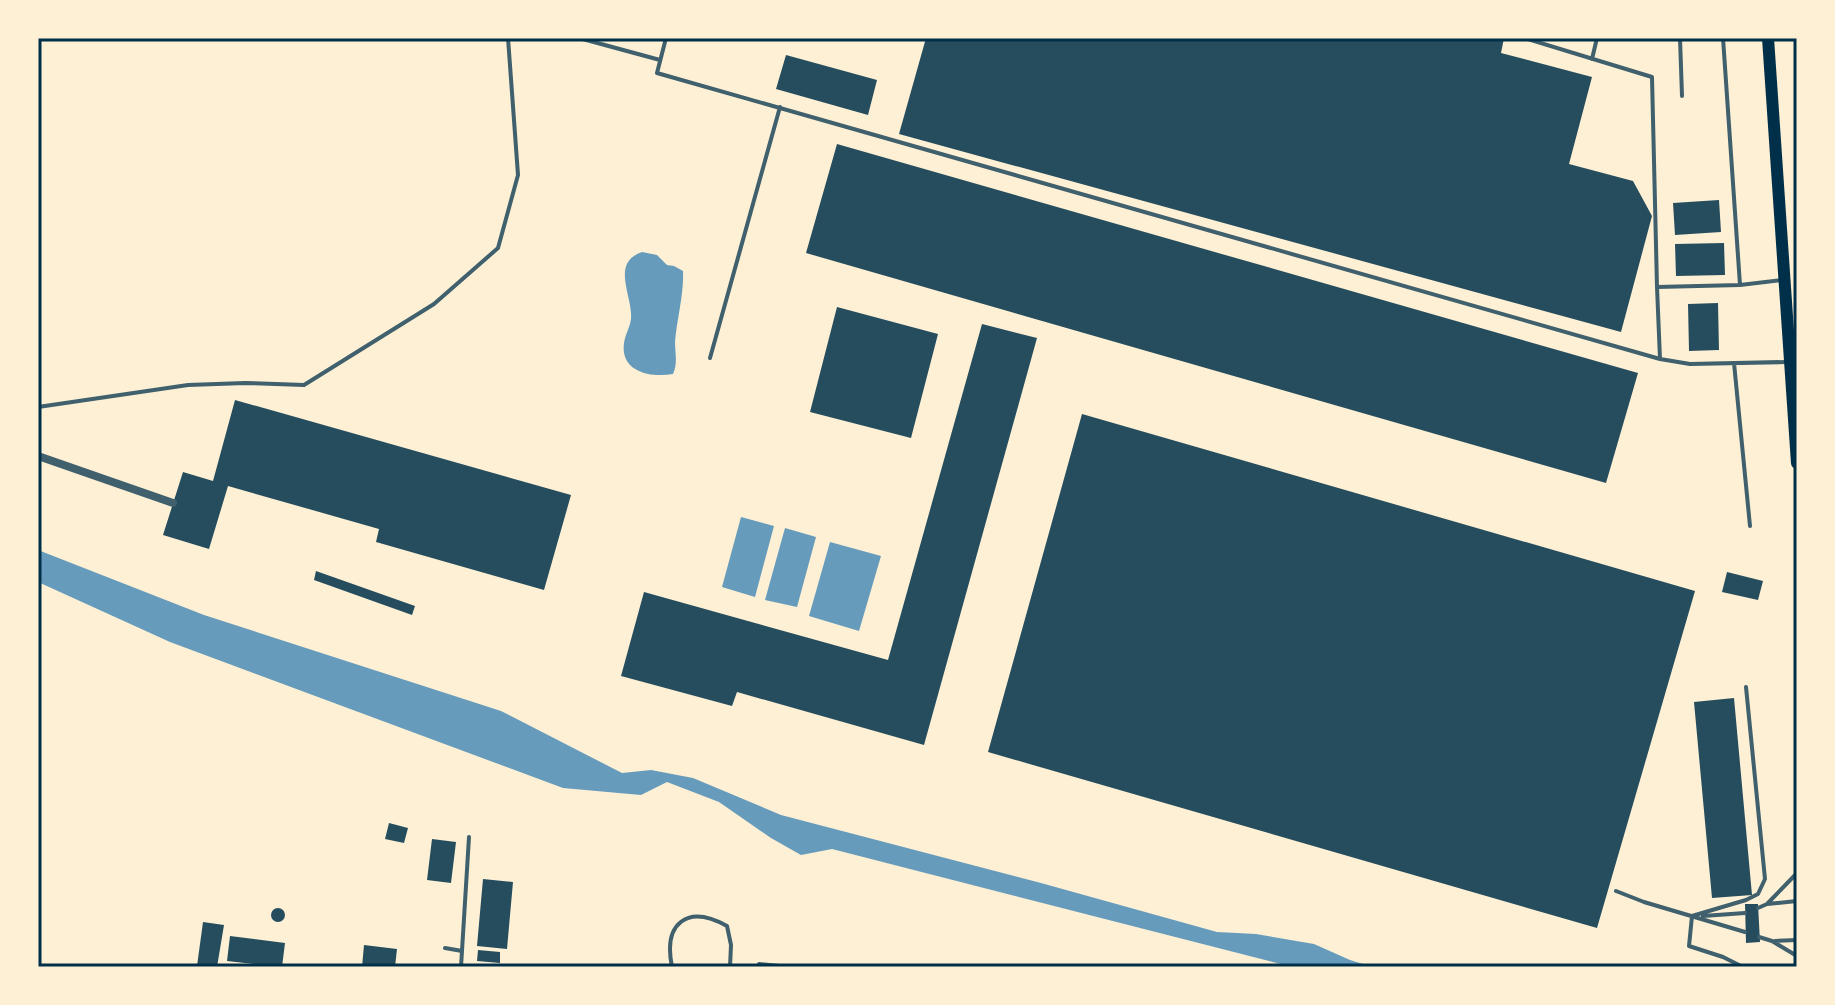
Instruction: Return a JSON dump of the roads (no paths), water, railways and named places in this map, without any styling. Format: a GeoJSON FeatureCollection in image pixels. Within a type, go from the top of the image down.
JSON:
{"type":"FeatureCollection","features":[{"type":"Feature","properties":{"kind":"main road"},"geometry":{"type":"LineString","coordinates":[[1768,38],[1797,463]]}},
{"type":"Feature","properties":{"kind":"street"},"geometry":{"type":"LineString","coordinates":[[38,456],[173,503]]}},
{"type":"Feature","properties":{"kind":"lane"},"geometry":{"type":"LineString","coordinates":[[38,407],[188,385],[304,385],[434,304],[498,248],[518,175],[508,38]]}},
{"type":"Feature","properties":{"kind":"lane"},"geometry":{"type":"LineString","coordinates":[[579,38],[660,60]]}},
{"type":"Feature","properties":{"kind":"lane"},"geometry":{"type":"LineString","coordinates":[[666,38],[657,73],[1660,359],[1690,364],[1790,362]]}},
{"type":"Feature","properties":{"kind":"lane"},"geometry":{"type":"LineString","coordinates":[[1524,38],[1652,77],[1660,359]]}},
{"type":"Feature","properties":{"kind":"lane"},"geometry":{"type":"LineString","coordinates":[[1592,59],[1597,38]]}},
{"type":"Feature","properties":{"kind":"lane"},"geometry":{"type":"LineString","coordinates":[[1680,38],[1682,96]]}},
{"type":"Feature","properties":{"kind":"lane"},"geometry":{"type":"LineString","coordinates":[[1723,38],[1740,285]]}},
{"type":"Feature","properties":{"kind":"lane"},"geometry":{"type":"LineString","coordinates":[[710,358],[780,107]]}},
{"type":"Feature","properties":{"kind":"lane"},"geometry":{"type":"LineString","coordinates":[[1657,287],[1740,285],[1784,280]]}},
{"type":"Feature","properties":{"kind":"lane"},"geometry":{"type":"LineString","coordinates":[[1734,363],[1750,526]]}},
{"type":"Feature","properties":{"kind":"lane"},"geometry":{"type":"LineString","coordinates":[[1692,916],[1758,894],[1765,879],[1746,687]]}},
{"type":"Feature","properties":{"kind":"lane"},"geometry":{"type":"LineString","coordinates":[[461,967],[469,837]]}},
{"type":"Feature","properties":{"kind":"lane"},"geometry":{"type":"LineString","coordinates":[[1767,904],[1797,873]]}},
{"type":"Feature","properties":{"kind":"lane"},"geometry":{"type":"LineString","coordinates":[[1616,891],[1745,932]]}},
{"type":"Feature","properties":{"kind":"lane"},"geometry":{"type":"LineString","coordinates":[[1758,908],[1797,901]]}},
{"type":"Feature","properties":{"kind":"lane"},"geometry":{"type":"LineString","coordinates":[[1692,916],[1745,913]]}},
{"type":"Feature","properties":{"kind":"lane"},"geometry":{"type":"LineString","coordinates":[[672,967],[670,938],[677,924],[695,916],[713,918],[727,926],[731,945],[730,967]]}},
{"type":"Feature","properties":{"kind":"lane"},"geometry":{"type":"LineString","coordinates":[[1692,916],[1689,946],[1743,967]]}},
{"type":"Feature","properties":{"kind":"lane"},"geometry":{"type":"LineString","coordinates":[[1759,937],[1797,956]]}},
{"type":"Feature","properties":{"kind":"lane"},"geometry":{"type":"LineString","coordinates":[[1772,941],[1797,940]]}},
{"type":"Feature","properties":{"kind":"lane"},"geometry":{"type":"LineString","coordinates":[[445,948],[462,951]]}},
{"type":"Feature","properties":{"kind":"lane"},"geometry":{"type":"LineString","coordinates":[[759,967],[759,964],[789,967]]}},
{"type":"Feature","properties":{"kind":"water"},"geometry":{"type":"Polygon","coordinates":[[[642,252],[657,255],[667,265],[683,271],[673,374],[656,375],[639,371],[627,361],[624,353],[631,319],[625,272],[632,257],[642,252]]]}},
{"type":"Feature","properties":{"kind":"water"},"geometry":{"type":"Polygon","coordinates":[[[741,517],[774,526],[755,597],[722,587],[741,517]]]}},
{"type":"Feature","properties":{"kind":"water"},"geometry":{"type":"Polygon","coordinates":[[[785,528],[816,537],[797,607],[765,600],[785,528]]]}},
{"type":"Feature","properties":{"kind":"water"},"geometry":{"type":"Polygon","coordinates":[[[830,542],[881,556],[859,631],[809,616],[830,542]]]}},
{"type":"Feature","properties":{"kind":"water"},"geometry":{"type":"Polygon","coordinates":[[[38,550],[204,615],[501,711],[622,773],[651,770],[693,778],[781,815],[1217,932],[1256,934],[1314,944],[1373,967],[1292,967],[832,849],[801,855],[719,802],[667,782],[641,795],[563,788],[170,642],[38,582],[38,550]]]}}]}
